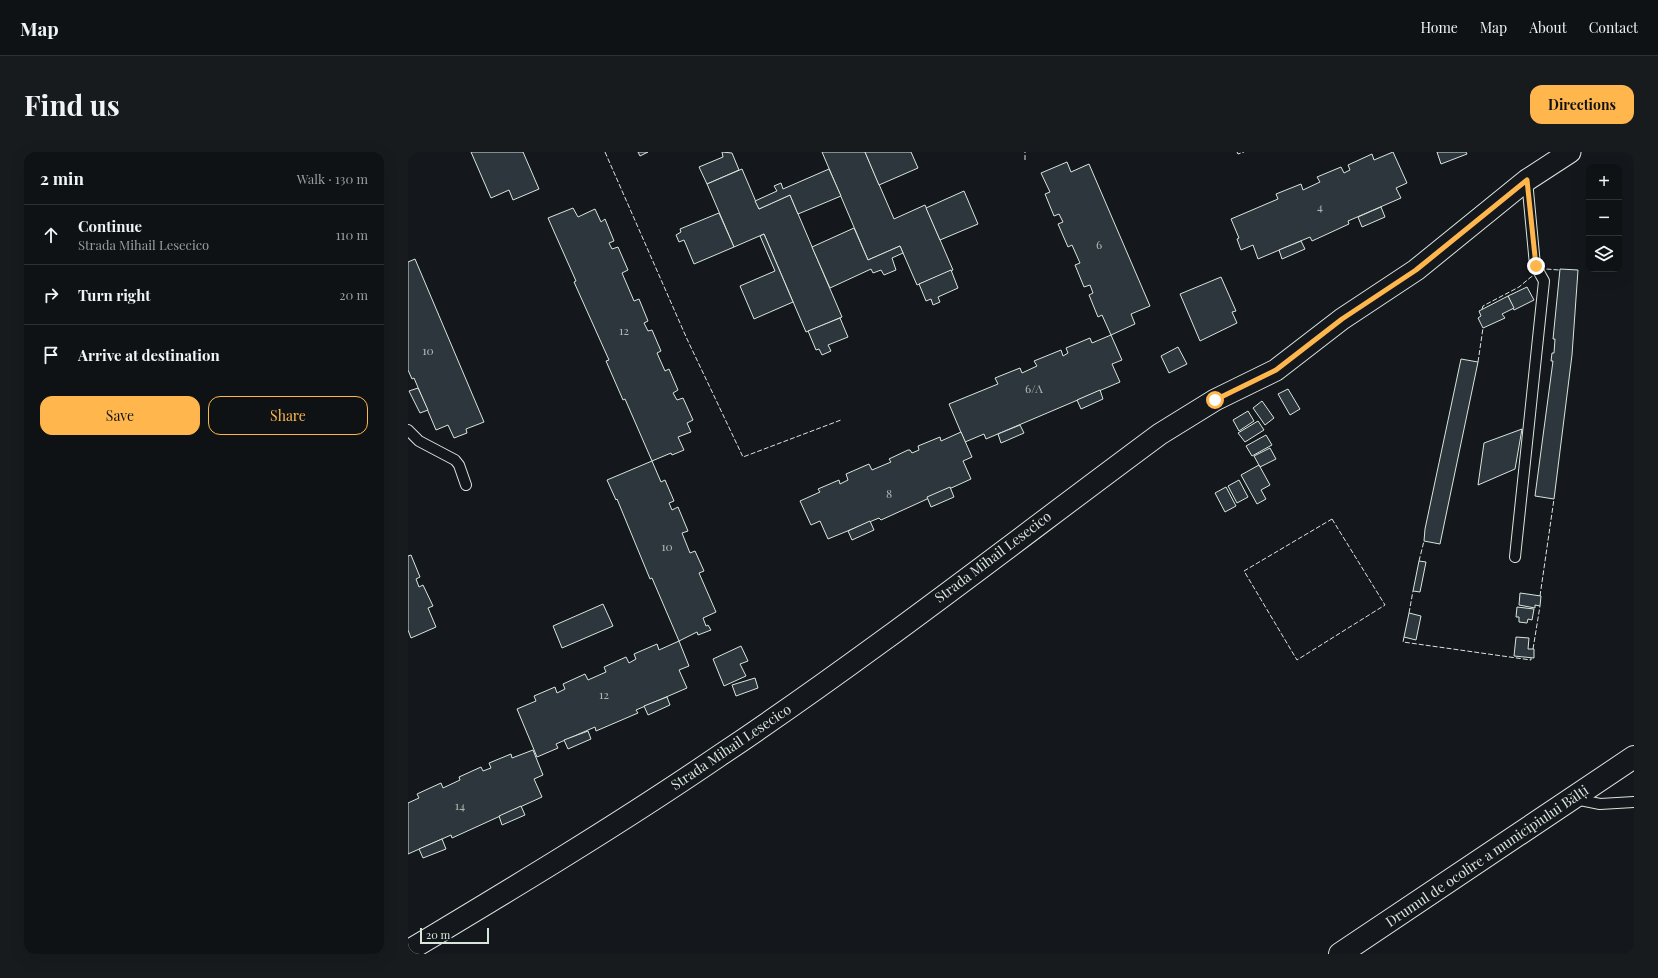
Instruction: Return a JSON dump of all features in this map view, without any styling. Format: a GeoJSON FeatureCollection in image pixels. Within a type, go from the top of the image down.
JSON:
{"type":"FeatureCollection","features":[{"type":"Feature","properties":{"kind":"highway","name":"Drumul de ocolire a municipiului Bălți"},"geometry":{"type":"LineString","coordinates":[[1340,954],[1634,757]]}},
{"type":"Feature","properties":{"kind":"street","name":"Strada Mihail Lesecico"},"geometry":{"type":"LineString","coordinates":[[408,952],[719,757],[833,676],[1160,434],[1215,400],[1276,370],[1342,319],[1416,270],[1527,180],[1570,152]]}},
{"type":"Feature","properties":{"kind":"lane"},"geometry":{"type":"LineString","coordinates":[[1515,557],[1544,281],[1536,266],[1527,180]]}},
{"type":"Feature","properties":{"kind":"lane"},"geometry":{"type":"LineString","coordinates":[[408,430],[419,441],[455,460],[459,465],[466,485]]}},
{"type":"Feature","properties":{"kind":"lane"},"geometry":{"type":"LineString","coordinates":[[1573,798],[1600,804],[1634,802]]}},
{"type":"Feature","properties":{"kind":"building"},"geometry":{"type":"Polygon","coordinates":[[[471,152],[523,152],[539,189],[513,200],[509,190],[491,198],[471,152]]]}},
{"type":"Feature","properties":{"kind":"building"},"geometry":{"type":"Polygon","coordinates":[[[638,152],[648,152],[640,156],[638,152]]]}},
{"type":"Feature","properties":{"kind":"building"},"geometry":{"type":"Polygon","coordinates":[[[722,152],[732,153],[739,170],[707,184],[699,167],[723,157],[722,152]]]}},
{"type":"Feature","properties":{"kind":"building"},"geometry":{"type":"Polygon","coordinates":[[[822,152],[865,152],[894,219],[925,205],[953,270],[917,285],[900,246],[868,260],[822,152]]]}},
{"type":"Feature","properties":{"kind":"building"},"geometry":{"type":"Polygon","coordinates":[[[865,152],[911,152],[918,168],[879,185],[865,152]]]}},
{"type":"Feature","properties":{"kind":"building"},"geometry":{"type":"Polygon","coordinates":[[[1393,152],[1407,183],[1396,188],[1401,198],[1348,221],[1349,224],[1312,241],[1310,237],[1258,259],[1253,245],[1241,250],[1237,239],[1239,238],[1231,219],[1278,199],[1276,194],[1301,184],[1303,190],[1320,182],[1317,177],[1341,167],[1344,173],[1350,170],[1348,165],[1372,154],[1374,160],[1393,152]]]}},
{"type":"Feature","properties":{"kind":"building"},"geometry":{"type":"Polygon","coordinates":[[[1437,152],[1466,152],[1467,154],[1441,164],[1437,152]]]}},
{"type":"Feature","properties":{"kind":"building"},"geometry":{"type":"Polygon","coordinates":[[[1067,162],[1071,172],[1089,164],[1150,306],[1131,314],[1135,324],[1111,335],[1102,315],[1098,317],[1089,295],[1093,293],[1090,285],[1084,287],[1075,265],[1080,263],[1072,245],[1068,247],[1058,224],[1063,222],[1059,214],[1054,216],[1045,194],[1050,192],[1041,173],[1067,162]]]}},
{"type":"Feature","properties":{"kind":"building"},"geometry":{"type":"Polygon","coordinates":[[[742,169],[759,209],[790,195],[842,317],[806,332],[764,234],[734,247],[707,184],[742,169]]]}},
{"type":"Feature","properties":{"kind":"building"},"geometry":{"type":"Polygon","coordinates":[[[829,169],[841,196],[798,214],[790,195],[759,209],[755,201],[777,191],[774,186],[781,183],[783,189],[829,169]]]}},
{"type":"Feature","properties":{"kind":"building"},"geometry":{"type":"Polygon","coordinates":[[[964,191],[978,224],[940,240],[926,208],[964,191]]]}},
{"type":"Feature","properties":{"kind":"building"},"geometry":{"type":"Polygon","coordinates":[[[1381,207],[1385,217],[1362,227],[1358,217],[1381,207]]]}},
{"type":"Feature","properties":{"kind":"building"},"geometry":{"type":"Polygon","coordinates":[[[573,208],[578,217],[595,209],[601,222],[605,219],[614,241],[609,243],[612,249],[618,247],[628,270],[622,273],[634,301],[639,299],[648,321],[644,323],[648,331],[652,330],[661,351],[657,353],[665,371],[669,369],[678,390],[673,393],[677,400],[683,398],[693,420],[687,423],[691,432],[678,437],[684,450],[672,455],[671,453],[652,461],[625,399],[623,400],[606,361],[609,360],[574,282],[576,281],[548,218],[573,208]]]}},
{"type":"Feature","properties":{"kind":"building"},"geometry":{"type":"Polygon","coordinates":[[[719,213],[734,247],[694,264],[684,240],[679,242],[676,235],[681,232],[680,229],[719,213]]]}},
{"type":"Feature","properties":{"kind":"building"},"geometry":{"type":"Polygon","coordinates":[[[854,228],[868,260],[900,246],[903,253],[892,258],[896,270],[884,275],[881,270],[873,273],[871,269],[830,288],[812,247],[854,228]]]}},
{"type":"Feature","properties":{"kind":"building"},"geometry":{"type":"Polygon","coordinates":[[[764,234],[793,302],[754,319],[740,286],[775,271],[760,236],[764,234]]]}},
{"type":"Feature","properties":{"kind":"building"},"geometry":{"type":"Polygon","coordinates":[[[1301,241],[1305,249],[1282,259],[1279,250],[1301,241]]]}},
{"type":"Feature","properties":{"kind":"building"},"geometry":{"type":"Polygon","coordinates":[[[415,259],[484,422],[466,429],[467,433],[454,438],[448,425],[436,430],[414,378],[412,379],[408,370],[408,262],[415,259]]]}},
{"type":"Feature","properties":{"kind":"building"},"geometry":{"type":"Polygon","coordinates":[[[1560,269],[1578,270],[1572,355],[1554,499],[1535,496],[1553,361],[1551,361],[1552,353],[1554,353],[1555,339],[1553,339],[1560,269]]]}},
{"type":"Feature","properties":{"kind":"building"},"geometry":{"type":"Polygon","coordinates":[[[951,270],[958,288],[938,297],[940,302],[933,305],[931,299],[926,301],[919,284],[951,270]]]}},
{"type":"Feature","properties":{"kind":"building"},"geometry":{"type":"Polygon","coordinates":[[[1221,277],[1236,311],[1232,312],[1237,323],[1200,341],[1180,294],[1221,277]]]}},
{"type":"Feature","properties":{"kind":"building"},"geometry":{"type":"Polygon","coordinates":[[[1527,287],[1534,300],[1514,310],[1508,296],[1527,287]]]}},
{"type":"Feature","properties":{"kind":"building"},"geometry":{"type":"Polygon","coordinates":[[[1508,296],[1514,308],[1502,314],[1505,318],[1483,328],[1478,318],[1481,316],[1479,311],[1508,296]]]}},
{"type":"Feature","properties":{"kind":"building"},"geometry":{"type":"Polygon","coordinates":[[[840,318],[848,337],[828,345],[831,351],[822,355],[819,349],[816,350],[808,331],[840,318]]]}},
{"type":"Feature","properties":{"kind":"building"},"geometry":{"type":"Polygon","coordinates":[[[1111,335],[1122,360],[1112,364],[1120,382],[986,439],[984,434],[965,442],[949,404],[998,384],[995,378],[1020,368],[1022,373],[1037,366],[1034,361],[1061,350],[1063,356],[1068,353],[1066,348],[1090,338],[1092,343],[1111,335]]]}},
{"type":"Feature","properties":{"kind":"building"},"geometry":{"type":"Polygon","coordinates":[[[1178,347],[1187,364],[1169,373],[1161,356],[1178,347]]]}},
{"type":"Feature","properties":{"kind":"building"},"geometry":{"type":"Polygon","coordinates":[[[1461,359],[1478,362],[1440,544],[1424,541],[1425,529],[1461,359]]]}},
{"type":"Feature","properties":{"kind":"building"},"geometry":{"type":"Polygon","coordinates":[[[418,388],[428,410],[420,413],[409,391],[418,388]]]}},
{"type":"Feature","properties":{"kind":"building"},"geometry":{"type":"Polygon","coordinates":[[[1288,389],[1300,409],[1290,415],[1278,394],[1288,389]]]}},
{"type":"Feature","properties":{"kind":"building"},"geometry":{"type":"Polygon","coordinates":[[[1100,390],[1103,399],[1081,409],[1077,400],[1100,390]]]}},
{"type":"Feature","properties":{"kind":"building"},"geometry":{"type":"Polygon","coordinates":[[[1262,401],[1274,418],[1265,425],[1253,408],[1262,401]]]}},
{"type":"Feature","properties":{"kind":"building"},"geometry":{"type":"Polygon","coordinates":[[[1248,411],[1254,421],[1239,431],[1233,420],[1248,411]]]}},
{"type":"Feature","properties":{"kind":"building"},"geometry":{"type":"Polygon","coordinates":[[[1258,421],[1264,430],[1245,442],[1238,433],[1258,421]]]}},
{"type":"Feature","properties":{"kind":"building"},"geometry":{"type":"Polygon","coordinates":[[[1020,425],[1024,433],[1001,443],[998,434],[1020,425]]]}},
{"type":"Feature","properties":{"kind":"building"},"geometry":{"type":"Polygon","coordinates":[[[1522,429],[1515,469],[1478,485],[1484,443],[1522,429]]]}},
{"type":"Feature","properties":{"kind":"building"},"geometry":{"type":"Polygon","coordinates":[[[961,432],[972,457],[963,461],[971,479],[881,520],[879,518],[828,539],[820,521],[811,525],[800,501],[820,492],[818,489],[839,480],[840,484],[848,480],[846,474],[869,464],[872,470],[891,462],[889,459],[908,450],[912,453],[919,450],[918,446],[940,437],[941,441],[961,432]]]}},
{"type":"Feature","properties":{"kind":"building"},"geometry":{"type":"Polygon","coordinates":[[[1266,435],[1272,445],[1252,456],[1246,446],[1266,435]]]}},
{"type":"Feature","properties":{"kind":"building"},"geometry":{"type":"Polygon","coordinates":[[[1270,448],[1276,459],[1260,467],[1254,456],[1270,448]]]}},
{"type":"Feature","properties":{"kind":"building"},"geometry":{"type":"Polygon","coordinates":[[[652,461],[661,482],[665,480],[674,501],[669,503],[672,510],[678,507],[688,531],[682,533],[690,553],[695,551],[704,571],[699,573],[716,612],[703,618],[706,626],[708,625],[711,630],[698,635],[697,632],[679,641],[652,578],[650,579],[617,499],[616,500],[607,480],[652,461]]]}},
{"type":"Feature","properties":{"kind":"building"},"geometry":{"type":"Polygon","coordinates":[[[1259,465],[1270,485],[1261,490],[1266,499],[1257,504],[1241,475],[1259,465]]]}},
{"type":"Feature","properties":{"kind":"building"},"geometry":{"type":"Polygon","coordinates":[[[1239,480],[1248,497],[1237,503],[1228,486],[1239,480]]]}},
{"type":"Feature","properties":{"kind":"building"},"geometry":{"type":"Polygon","coordinates":[[[950,487],[954,497],[931,507],[927,497],[950,487]]]}},
{"type":"Feature","properties":{"kind":"building"},"geometry":{"type":"Polygon","coordinates":[[[1226,487],[1236,506],[1225,512],[1215,493],[1226,487]]]}},
{"type":"Feature","properties":{"kind":"building"},"geometry":{"type":"Polygon","coordinates":[[[870,521],[874,530],[852,540],[848,531],[870,521]]]}},
{"type":"Feature","properties":{"kind":"building"},"geometry":{"type":"Polygon","coordinates":[[[411,555],[420,577],[416,579],[419,587],[423,585],[433,606],[428,608],[436,627],[411,638],[408,630],[408,556],[411,555]]]}},
{"type":"Feature","properties":{"kind":"building"},"geometry":{"type":"Polygon","coordinates":[[[1419,561],[1426,562],[1420,592],[1413,591],[1419,561]]]}},
{"type":"Feature","properties":{"kind":"building"},"geometry":{"type":"Polygon","coordinates":[[[1520,593],[1541,596],[1540,606],[1535,605],[1535,608],[1519,605],[1520,593]]]}},
{"type":"Feature","properties":{"kind":"building"},"geometry":{"type":"Polygon","coordinates":[[[603,604],[613,626],[562,648],[553,626],[603,604]]]}},
{"type":"Feature","properties":{"kind":"building"},"geometry":{"type":"Polygon","coordinates":[[[1517,607],[1534,609],[1532,620],[1528,619],[1527,623],[1519,622],[1519,617],[1516,617],[1517,607]]]}},
{"type":"Feature","properties":{"kind":"building"},"geometry":{"type":"Polygon","coordinates":[[[1409,613],[1421,616],[1416,640],[1404,637],[1409,613]]]}},
{"type":"Feature","properties":{"kind":"building"},"geometry":{"type":"Polygon","coordinates":[[[1516,637],[1529,638],[1528,649],[1534,649],[1534,658],[1514,656],[1516,637]]]}},
{"type":"Feature","properties":{"kind":"building"},"geometry":{"type":"Polygon","coordinates":[[[679,641],[689,666],[679,670],[687,688],[636,710],[638,713],[596,731],[595,727],[556,744],[558,748],[537,757],[517,709],[536,701],[534,696],[555,687],[557,693],[565,689],[563,684],[585,674],[588,680],[606,672],[604,667],[626,657],[629,663],[636,659],[634,654],[657,644],[659,650],[679,641]]]}},
{"type":"Feature","properties":{"kind":"building"},"geometry":{"type":"Polygon","coordinates":[[[741,646],[748,661],[740,664],[746,676],[724,686],[713,659],[741,646]]]}},
{"type":"Feature","properties":{"kind":"building"},"geometry":{"type":"Polygon","coordinates":[[[755,678],[758,688],[736,696],[732,685],[755,678]]]}},
{"type":"Feature","properties":{"kind":"building"},"geometry":{"type":"Polygon","coordinates":[[[667,697],[670,705],[648,715],[644,706],[667,697]]]}},
{"type":"Feature","properties":{"kind":"building"},"geometry":{"type":"Polygon","coordinates":[[[588,731],[591,739],[568,749],[564,740],[588,731]]]}},
{"type":"Feature","properties":{"kind":"building"},"geometry":{"type":"Polygon","coordinates":[[[533,750],[543,775],[534,779],[542,797],[452,838],[451,835],[408,854],[408,803],[419,798],[417,794],[441,783],[443,788],[460,780],[459,777],[481,767],[483,771],[491,768],[489,763],[511,754],[512,758],[533,750]]]}},
{"type":"Feature","properties":{"kind":"building"},"geometry":{"type":"Polygon","coordinates":[[[521,806],[525,815],[502,825],[499,816],[521,806]]]}},
{"type":"Feature","properties":{"kind":"building"},"geometry":{"type":"Polygon","coordinates":[[[442,839],[446,849],[423,858],[419,849],[442,839]]]}},
{"type":"Feature","properties":{"kind":"fence"},"geometry":{"type":"LineString","coordinates":[[605,152],[687,339],[743,457],[841,420]]}},
{"type":"Feature","properties":{"kind":"fence"},"geometry":{"type":"LineString","coordinates":[[1025,152],[1025,160]]}},
{"type":"Feature","properties":{"kind":"fence"},"geometry":{"type":"LineString","coordinates":[[1237,152],[1238,154],[1244,152]]}},
{"type":"Feature","properties":{"kind":"fence"},"geometry":{"type":"LineString","coordinates":[[1482,309],[1483,306],[1519,287],[1531,277],[1546,269],[1559,270]]}},
{"type":"Feature","properties":{"kind":"fence"},"geometry":{"type":"LineString","coordinates":[[1478,362],[1483,328]]}},
{"type":"Feature","properties":{"kind":"fence"},"geometry":{"type":"LineString","coordinates":[[1540,596],[1554,499]]}},
{"type":"Feature","properties":{"kind":"fence"},"geometry":{"type":"LineString","coordinates":[[1332,519],[1385,605],[1297,660],[1244,571],[1332,519]]}},
{"type":"Feature","properties":{"kind":"fence"},"geometry":{"type":"LineString","coordinates":[[1419,561],[1424,541]]}},
{"type":"Feature","properties":{"kind":"fence"},"geometry":{"type":"LineString","coordinates":[[1409,613],[1413,591]]}},
{"type":"Feature","properties":{"kind":"fence"},"geometry":{"type":"LineString","coordinates":[[1533,649],[1540,606]]}},
{"type":"Feature","properties":{"kind":"fence"},"geometry":{"type":"LineString","coordinates":[[1404,637],[1403,642],[1531,660],[1531,658]]}},
{"type":"Feature","properties":{"kind":"route"},"geometry":{"type":"LineString","coordinates":[[1215,400],[1276,370],[1342,319],[1416,270],[1527,180],[1536,266]]}}]}
